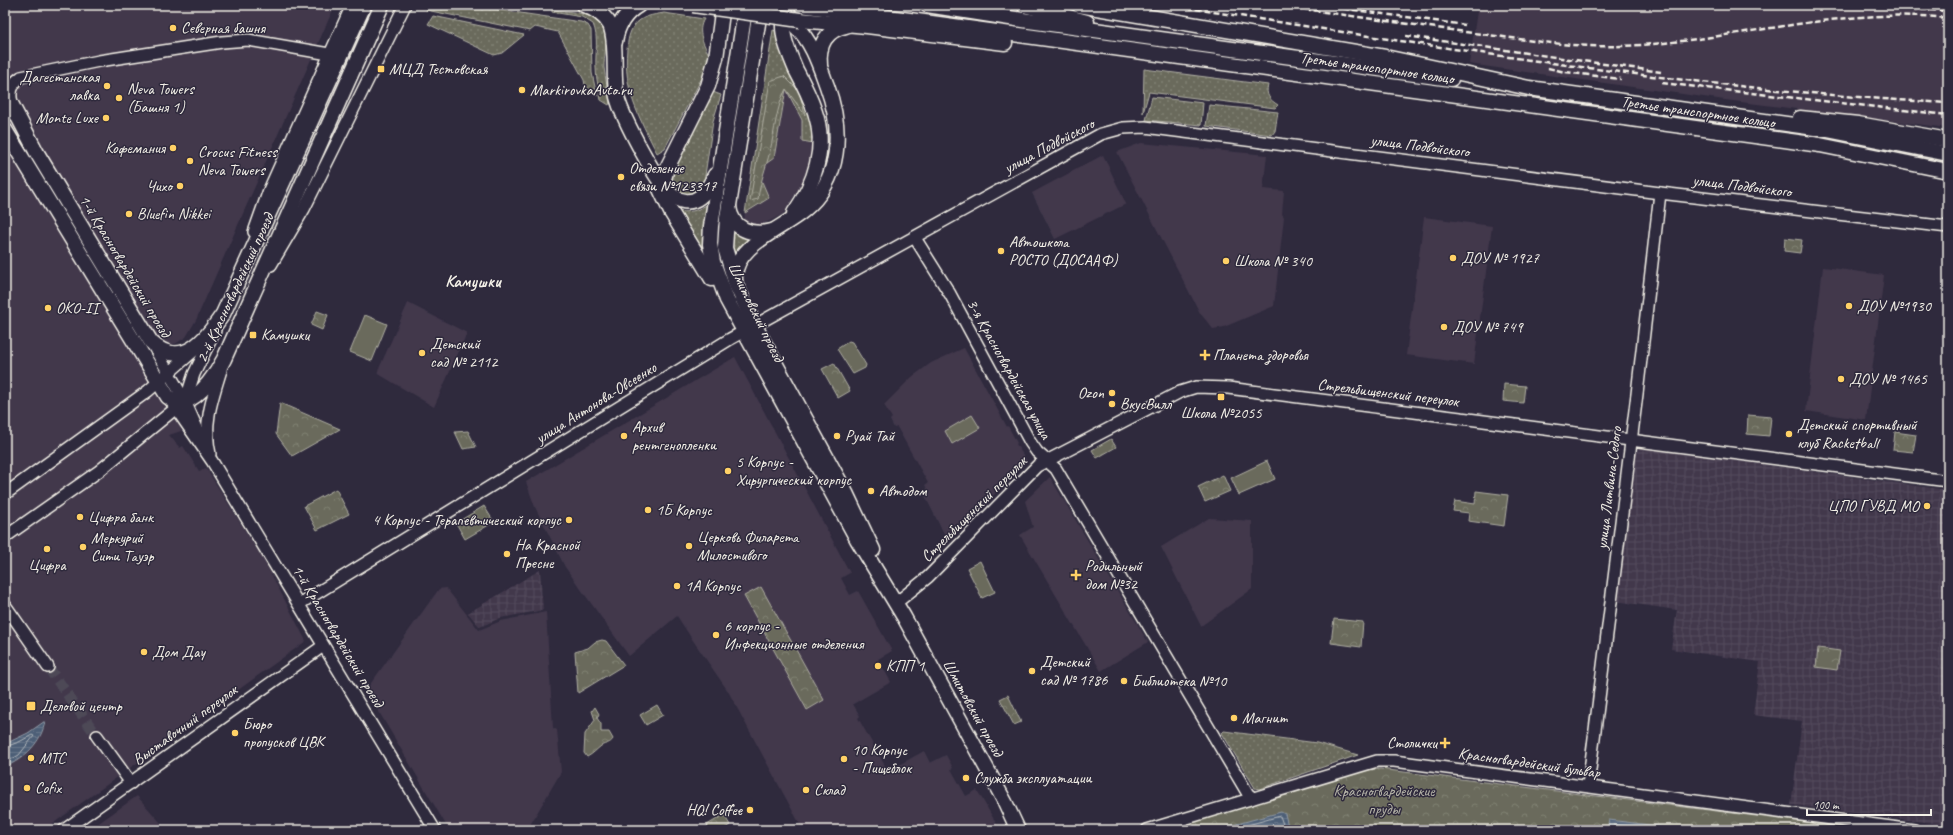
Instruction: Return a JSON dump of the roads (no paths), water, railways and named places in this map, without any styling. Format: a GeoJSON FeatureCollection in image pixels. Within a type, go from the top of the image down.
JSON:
{"type":"FeatureCollection","features":[{"type":"Feature","properties":{"kind":"main road","name":"2-й Красногвардейский проезд"},"geometry":{"type":"LineString","coordinates":[[203,342],[223,314],[234,291],[278,194],[336,53],[364,5]]}},
{"type":"Feature","properties":{"kind":"main road","name":"2-й Красногвардейский проезд"},"geometry":{"type":"LineString","coordinates":[[181,405],[203,388],[214,376],[224,359],[293,201],[382,5]]}},
{"type":"Feature","properties":{"kind":"main road"},"geometry":{"type":"LineString","coordinates":[[584,5],[602,15],[609,25],[613,35],[615,88],[620,106],[649,162],[671,212],[750,329]]}},
{"type":"Feature","properties":{"kind":"main road"},"geometry":{"type":"LineString","coordinates":[[614,61],[616,39],[621,22],[639,5]]}},
{"type":"Feature","properties":{"kind":"main road"},"geometry":{"type":"LineString","coordinates":[[693,5],[772,16],[798,24],[867,26],[990,42],[1084,45]]}},
{"type":"Feature","properties":{"kind":"main road"},"geometry":{"type":"LineString","coordinates":[[668,191],[664,179],[667,168],[708,86],[713,71],[723,5]]}},
{"type":"Feature","properties":{"kind":"main road","name":"Шмитовский проезд"},"geometry":{"type":"LineString","coordinates":[[746,5],[711,226],[712,256],[719,283],[750,329],[857,539],[896,604],[1008,808],[1018,830]]}},
{"type":"Feature","properties":{"kind":"main road","name":"Шмитовский проезд"},"geometry":{"type":"LineString","coordinates":[[750,329],[725,248],[729,205],[761,5]]}},
{"type":"Feature","properties":{"kind":"main road"},"geometry":{"type":"LineString","coordinates":[[729,205],[733,220],[743,230],[759,233],[780,227],[797,209],[810,186],[817,164],[820,145],[815,111],[784,40],[782,22],[785,5]]}},
{"type":"Feature","properties":{"kind":"main road","name":"Третье транспортное кольцо"},"geometry":{"type":"LineString","coordinates":[[801,5],[1820,145],[1948,171]]}},
{"type":"Feature","properties":{"kind":"main road"},"geometry":{"type":"LineString","coordinates":[[927,5],[1029,21],[1128,34]]}},
{"type":"Feature","properties":{"kind":"main road"},"geometry":{"type":"LineString","coordinates":[[964,5],[1029,21]]}},
{"type":"Feature","properties":{"kind":"main road"},"geometry":{"type":"LineString","coordinates":[[1024,5],[1128,34]]}},
{"type":"Feature","properties":{"kind":"main road","name":"Третье транспортное кольцо"},"geometry":{"type":"LineString","coordinates":[[1079,5],[1386,57],[1529,88]]}},
{"type":"Feature","properties":{"kind":"main road"},"geometry":{"type":"LineString","coordinates":[[798,24],[824,78]]}},
{"type":"Feature","properties":{"kind":"main road"},"geometry":{"type":"LineString","coordinates":[[736,285],[735,271],[740,258],[749,248],[804,211],[827,182],[835,159],[838,142],[836,115],[824,78],[819,54],[824,38],[837,28],[848,26],[867,26]]}},
{"type":"Feature","properties":{"kind":"main road","name":"Третье транспортное кольцо"},"geometry":{"type":"LineString","coordinates":[[1128,34],[1396,72],[1529,88],[1696,111],[1842,133],[1948,154]]}},
{"type":"Feature","properties":{"kind":"main road","name":"1-й Красногвардейский проезд"},"geometry":{"type":"LineString","coordinates":[[5,92],[37,153],[151,342]]}},
{"type":"Feature","properties":{"kind":"main road"},"geometry":{"type":"LineString","coordinates":[[1696,111],[1828,120],[1948,140]]}},
{"type":"Feature","properties":{"kind":"main road","name":"1-й Красногвардейский проезд"},"geometry":{"type":"LineString","coordinates":[[5,130],[164,378],[168,397],[178,401],[181,405]]}},
{"type":"Feature","properties":{"kind":"main road"},"geometry":{"type":"LineString","coordinates":[[649,162],[668,191],[673,196],[680,199],[689,200],[698,198],[709,188],[720,164]]}},
{"type":"Feature","properties":{"kind":"main road"},"geometry":{"type":"LineString","coordinates":[[151,342],[164,352],[171,354],[191,349],[203,342]]}},
{"type":"Feature","properties":{"kind":"street"},"geometry":{"type":"LineString","coordinates":[[234,291],[269,190],[336,53],[352,5]]}},
{"type":"Feature","properties":{"kind":"street"},"geometry":{"type":"LineString","coordinates":[[249,301],[291,234],[405,5]]}},
{"type":"Feature","properties":{"kind":"street"},"geometry":{"type":"LineString","coordinates":[[14,109],[10,97],[12,87],[15,81],[21,77],[99,61],[201,44],[237,41],[260,42],[336,53]]}},
{"type":"Feature","properties":{"kind":"street","name":"улица Подвойского"},"geometry":{"type":"LineString","coordinates":[[915,238],[1101,134],[1123,128],[1144,127],[1660,193],[1948,227]]}},
{"type":"Feature","properties":{"kind":"street","name":"улица Литвина-Седого"},"geometry":{"type":"LineString","coordinates":[[1588,786],[1660,193]]}},
{"type":"Feature","properties":{"kind":"street","name":"улица Антонова-Овсеенко"},"geometry":{"type":"LineString","coordinates":[[299,604],[750,329],[915,238]]}},
{"type":"Feature","properties":{"kind":"street","name":"3-я Красногвардейская улица"},"geometry":{"type":"LineString","coordinates":[[915,238],[950,294],[1030,442],[1037,452],[1048,460],[1056,469],[1248,794],[1253,798]]}},
{"type":"Feature","properties":{"kind":"street","name":"2-й Красногвардейский проезд"},"geometry":{"type":"LineString","coordinates":[[183,419],[181,405],[223,314]]}},
{"type":"Feature","properties":{"kind":"street","name":"1-й Красногвардейский проезд"},"geometry":{"type":"LineString","coordinates":[[151,342],[164,378],[212,461],[435,830]]}},
{"type":"Feature","properties":{"kind":"street","name":"2-й Красногвардейский проезд"},"geometry":{"type":"LineString","coordinates":[[5,494],[164,378],[203,342]]}},
{"type":"Feature","properties":{"kind":"street"},"geometry":{"type":"LineString","coordinates":[[212,461],[207,436],[208,413],[224,359]]}},
{"type":"Feature","properties":{"kind":"street","name":"Стрельбищенский переулок"},"geometry":{"type":"LineString","coordinates":[[896,604],[928,577],[1034,469],[1048,460],[1180,392],[1196,387],[1228,388],[1948,481]]}},
{"type":"Feature","properties":{"kind":"street"},"geometry":{"type":"LineString","coordinates":[[5,537],[99,471],[181,405]]}},
{"type":"Feature","properties":{"kind":"street","name":"1-й Красногвардейский проезд"},"geometry":{"type":"LineString","coordinates":[[183,419],[212,461]]}},
{"type":"Feature","properties":{"kind":"street"},"geometry":{"type":"LineString","coordinates":[[5,605],[48,667]]}},
{"type":"Feature","properties":{"kind":"street","name":"Выставочный переулок"},"geometry":{"type":"LineString","coordinates":[[64,830],[323,646]]}},
{"type":"Feature","properties":{"kind":"street"},"geometry":{"type":"LineString","coordinates":[[97,736],[131,783]]}},
{"type":"Feature","properties":{"kind":"street","name":"Красногвардейский бульвар"},"geometry":{"type":"LineString","coordinates":[[1147,830],[1378,761],[1394,761],[1914,830]]}},
{"type":"Feature","properties":{"kind":"water"},"geometry":{"type":"Polygon","coordinates":[[[45,721],[40,736],[31,749],[12,764],[5,767],[5,744],[28,733],[45,721]]]}},
{"type":"Feature","properties":{"kind":"water"},"geometry":{"type":"Polygon","coordinates":[[[1281,812],[1285,814],[1289,830],[1215,830],[1281,812]]]}},
{"type":"Feature","properties":{"kind":"water"},"geometry":{"type":"Polygon","coordinates":[[[1609,820],[1691,830],[1607,830],[1609,820]]]}},
{"type":"Feature","properties":{"kind":"tunnel"},"geometry":{"type":"LineString","coordinates":[[48,667],[97,736]]}},
{"type":"Feature","properties":{"kind":"railway"},"geometry":{"type":"LineString","coordinates":[[1169,5],[1557,64],[1752,87],[1948,103]]}},
{"type":"Feature","properties":{"kind":"railway"},"geometry":{"type":"LineString","coordinates":[[1278,5],[1400,23],[1584,46],[1621,46],[1662,43],[1784,26],[1866,17],[1907,16],[1948,18]]}},
{"type":"Feature","properties":{"kind":"railway"},"geometry":{"type":"LineString","coordinates":[[1317,5],[1465,25]]}},
{"type":"Feature","properties":{"kind":"railway"},"geometry":{"type":"LineString","coordinates":[[1912,9],[1948,11]]}},
{"type":"Feature","properties":{"kind":"railway"},"geometry":{"type":"LineString","coordinates":[[1406,36],[1661,72]]}},
{"type":"Feature","properties":{"kind":"railway"},"geometry":{"type":"LineString","coordinates":[[1548,68],[1565,72],[1621,79]]}},
{"type":"Feature","properties":{"kind":"railway"},"geometry":{"type":"LineString","coordinates":[[1662,83],[1948,115]]}},
{"type":"Feature","properties":{"kind":"place","name":"Северная башня"},"geometry":{"type":"Point","coordinates":[173,28]}},
{"type":"Feature","properties":{"kind":"place","name":"МЦД Тестовская"},"geometry":{"type":"Point","coordinates":[381,69]}},
{"type":"Feature","properties":{"kind":"place","name":"Дагестанская лавка"},"geometry":{"type":"Point","coordinates":[107,86]}},
{"type":"Feature","properties":{"kind":"place","name":"MarkirovkaAvto.ru"},"geometry":{"type":"Point","coordinates":[522,90]}},
{"type":"Feature","properties":{"kind":"place","name":"Neva Towers (Башня 1)"},"geometry":{"type":"Point","coordinates":[119,98]}},
{"type":"Feature","properties":{"kind":"place","name":"Monte Luxe"},"geometry":{"type":"Point","coordinates":[106,118]}},
{"type":"Feature","properties":{"kind":"place","name":"Кофемания"},"geometry":{"type":"Point","coordinates":[173,148]}},
{"type":"Feature","properties":{"kind":"place","name":"Crocus Fitness Neva Towers"},"geometry":{"type":"Point","coordinates":[190,161]}},
{"type":"Feature","properties":{"kind":"place","name":"Отделение связи №123317"},"geometry":{"type":"Point","coordinates":[621,177]}},
{"type":"Feature","properties":{"kind":"place","name":"Чихо"},"geometry":{"type":"Point","coordinates":[180,186]}},
{"type":"Feature","properties":{"kind":"place","name":"Bluefin Nikkei"},"geometry":{"type":"Point","coordinates":[129,214]}},
{"type":"Feature","properties":{"kind":"place","name":"Автошкола РОСТО (ДОСААФ)"},"geometry":{"type":"Point","coordinates":[1001,251]}},
{"type":"Feature","properties":{"kind":"place","name":"ДОУ № 1927"},"geometry":{"type":"Point","coordinates":[1453,258]}},
{"type":"Feature","properties":{"kind":"place","name":"Школа № 340"},"geometry":{"type":"Point","coordinates":[1226,261]}},
{"type":"Feature","properties":{"kind":"place","name":"ДОУ №1930"},"geometry":{"type":"Point","coordinates":[1849,306]}},
{"type":"Feature","properties":{"kind":"place","name":"ОКО-II"},"geometry":{"type":"Point","coordinates":[48,308]}},
{"type":"Feature","properties":{"kind":"place","name":"ДОУ № 749"},"geometry":{"type":"Point","coordinates":[1444,327]}},
{"type":"Feature","properties":{"kind":"place","name":"Камушки"},"geometry":{"type":"Point","coordinates":[253,335]}},
{"type":"Feature","properties":{"kind":"place","name":"Детский сад № 2112"},"geometry":{"type":"Point","coordinates":[422,353]}},
{"type":"Feature","properties":{"kind":"place","name":"Планета здоровья"},"geometry":{"type":"Point","coordinates":[1205,355]}},
{"type":"Feature","properties":{"kind":"place","name":"ДОУ № 1465"},"geometry":{"type":"Point","coordinates":[1841,379]}},
{"type":"Feature","properties":{"kind":"place","name":"Ozon"},"geometry":{"type":"Point","coordinates":[1112,393]}},
{"type":"Feature","properties":{"kind":"place","name":"Школа №2055"},"geometry":{"type":"Point","coordinates":[1221,397]}},
{"type":"Feature","properties":{"kind":"place","name":"ВкусВилл"},"geometry":{"type":"Point","coordinates":[1112,404]}},
{"type":"Feature","properties":{"kind":"place","name":"Детский спортивный клуб Racketball"},"geometry":{"type":"Point","coordinates":[1789,434]}},
{"type":"Feature","properties":{"kind":"place","name":"Архив рентгенопленки"},"geometry":{"type":"Point","coordinates":[624,436]}},
{"type":"Feature","properties":{"kind":"place","name":"Руай Тай"},"geometry":{"type":"Point","coordinates":[837,436]}},
{"type":"Feature","properties":{"kind":"place","name":"5 Корпус - Хирургический корпус"},"geometry":{"type":"Point","coordinates":[728,471]}},
{"type":"Feature","properties":{"kind":"place","name":"Автодом"},"geometry":{"type":"Point","coordinates":[871,491]}},
{"type":"Feature","properties":{"kind":"place","name":"ЦПО ГУВД МО"},"geometry":{"type":"Point","coordinates":[1927,506]}},
{"type":"Feature","properties":{"kind":"place","name":"1Б Корпус"},"geometry":{"type":"Point","coordinates":[648,510]}},
{"type":"Feature","properties":{"kind":"place","name":"Цифра банк"},"geometry":{"type":"Point","coordinates":[80,517]}},
{"type":"Feature","properties":{"kind":"place","name":"4 Корпус - Терапевтический корпус"},"geometry":{"type":"Point","coordinates":[569,520]}},
{"type":"Feature","properties":{"kind":"place","name":"Церковь Филарета Милостивого"},"geometry":{"type":"Point","coordinates":[689,546]}},
{"type":"Feature","properties":{"kind":"place","name":"Меркурий Сити Тауэр"},"geometry":{"type":"Point","coordinates":[83,547]}},
{"type":"Feature","properties":{"kind":"place","name":"Цифра"},"geometry":{"type":"Point","coordinates":[47,549]}},
{"type":"Feature","properties":{"kind":"place","name":"На Красной Пресне"},"geometry":{"type":"Point","coordinates":[507,554]}},
{"type":"Feature","properties":{"kind":"place","name":"Родильный дом №32"},"geometry":{"type":"Point","coordinates":[1076,575]}},
{"type":"Feature","properties":{"kind":"place","name":"1А Корпус"},"geometry":{"type":"Point","coordinates":[677,586]}},
{"type":"Feature","properties":{"kind":"place","name":"6 корпус - Инфекционные отделения"},"geometry":{"type":"Point","coordinates":[716,635]}},
{"type":"Feature","properties":{"kind":"place","name":"Дом Дау"},"geometry":{"type":"Point","coordinates":[144,652]}},
{"type":"Feature","properties":{"kind":"place","name":"КПП 1"},"geometry":{"type":"Point","coordinates":[878,666]}},
{"type":"Feature","properties":{"kind":"place","name":"Детский сад № 1786"},"geometry":{"type":"Point","coordinates":[1032,671]}},
{"type":"Feature","properties":{"kind":"place","name":"Библиотека №10"},"geometry":{"type":"Point","coordinates":[1124,681]}},
{"type":"Feature","properties":{"kind":"place","name":"Деловой центр"},"geometry":{"type":"Point","coordinates":[31,706]}},
{"type":"Feature","properties":{"kind":"place","name":"Магнит"},"geometry":{"type":"Point","coordinates":[1234,718]}},
{"type":"Feature","properties":{"kind":"place","name":"Бюро пропусков ЦВК"},"geometry":{"type":"Point","coordinates":[235,733]}},
{"type":"Feature","properties":{"kind":"place","name":"Столички"},"geometry":{"type":"Point","coordinates":[1445,743]}},
{"type":"Feature","properties":{"kind":"place","name":"МТС"},"geometry":{"type":"Point","coordinates":[31,758]}},
{"type":"Feature","properties":{"kind":"place","name":"10 Корпус - Пищеблок"},"geometry":{"type":"Point","coordinates":[844,759]}},
{"type":"Feature","properties":{"kind":"place","name":"Служба эксплуатации"},"geometry":{"type":"Point","coordinates":[966,778]}},
{"type":"Feature","properties":{"kind":"place","name":"Cofix"},"geometry":{"type":"Point","coordinates":[27,788]}},
{"type":"Feature","properties":{"kind":"place","name":"Склад"},"geometry":{"type":"Point","coordinates":[806,790]}},
{"type":"Feature","properties":{"kind":"place","name":"HQ! Coffee"},"geometry":{"type":"Point","coordinates":[750,810]}},
{"type":"Feature","properties":{"kind":"district","name":"Камушки"},"geometry":{"type":"Point","coordinates":[473,281]}},
{"type":"Feature","properties":{"kind":"park label","name":"Красногвардейские пруды"},"geometry":{"type":"Point","coordinates":[1384,800]}}]}
